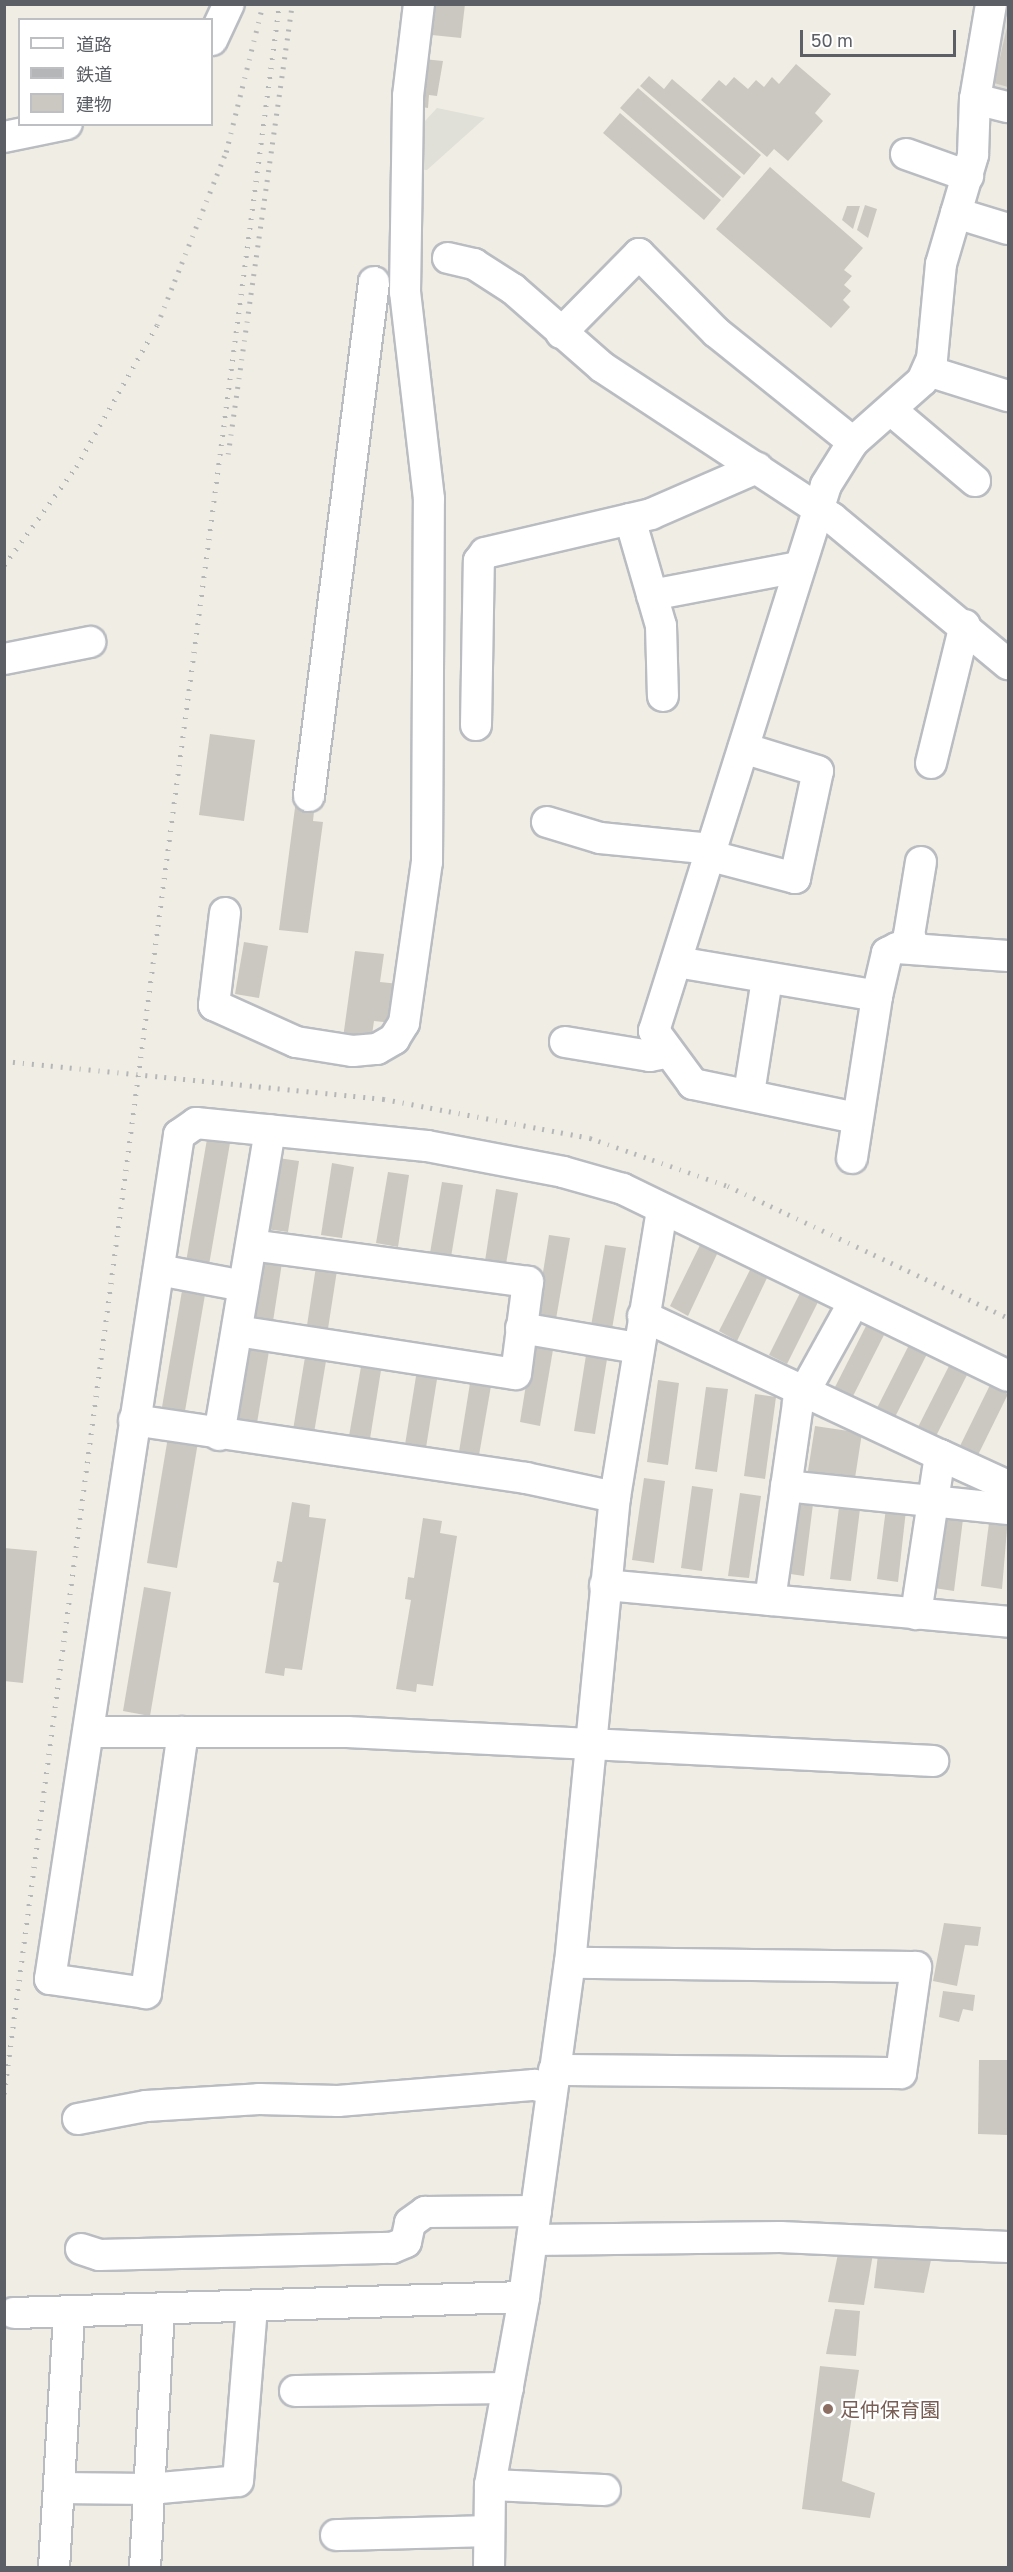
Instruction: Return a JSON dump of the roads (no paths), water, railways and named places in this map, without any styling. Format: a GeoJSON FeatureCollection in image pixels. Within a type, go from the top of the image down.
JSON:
{"type":"FeatureCollection","features":[{"type":"Feature","properties":{"kind":"street"},"geometry":{"type":"LineString","coordinates":[[213,38],[229,4]]}},
{"type":"Feature","properties":{"kind":"street"},"geometry":{"type":"LineString","coordinates":[[225,913],[214,1005],[296,1042],[353,1051],[377,1049],[394,1039],[404,1023],[428,862],[429,499],[405,313],[408,96],[420,4]]}},
{"type":"Feature","properties":{"kind":"street"},"geometry":{"type":"LineString","coordinates":[[856,1118],[749,1093],[693,1084],[666,1053],[654,1031],[818,508],[853,442],[891,410],[928,371],[941,264],[968,176],[975,99],[991,4]]}},
{"type":"Feature","properties":{"kind":"street"},"geometry":{"type":"LineString","coordinates":[[975,99],[1008,107]]}},
{"type":"Feature","properties":{"kind":"street"},"geometry":{"type":"LineString","coordinates":[[4,137],[57,126]]}},
{"type":"Feature","properties":{"kind":"street"},"geometry":{"type":"LineString","coordinates":[[906,154],[968,176]]}},
{"type":"Feature","properties":{"kind":"street"},"geometry":{"type":"LineString","coordinates":[[956,213],[1008,230]]}},
{"type":"Feature","properties":{"kind":"street"},"geometry":{"type":"LineString","coordinates":[[561,333],[639,254],[716,332],[853,442]]}},
{"type":"Feature","properties":{"kind":"street"},"geometry":{"type":"LineString","coordinates":[[448,258],[474,264],[513,289],[602,367],[818,508],[965,625],[1008,664]]}},
{"type":"Feature","properties":{"kind":"street"},"geometry":{"type":"LineString","coordinates":[[309,796],[374,282]]}},
{"type":"Feature","properties":{"kind":"street"},"geometry":{"type":"LineString","coordinates":[[368,342],[405,313]]}},
{"type":"Feature","properties":{"kind":"street"},"geometry":{"type":"LineString","coordinates":[[928,371],[1008,396]]}},
{"type":"Feature","properties":{"kind":"street"},"geometry":{"type":"LineString","coordinates":[[891,410],[975,481]]}},
{"type":"Feature","properties":{"kind":"street"},"geometry":{"type":"LineString","coordinates":[[476,725],[479,561],[494,549],[630,519],[745,478],[757,468]]}},
{"type":"Feature","properties":{"kind":"street"},"geometry":{"type":"LineString","coordinates":[[630,519],[661,626],[663,696]]}},
{"type":"Feature","properties":{"kind":"street"},"geometry":{"type":"LineString","coordinates":[[652,595],[799,567]]}},
{"type":"Feature","properties":{"kind":"street"},"geometry":{"type":"LineString","coordinates":[[931,763],[965,625]]}},
{"type":"Feature","properties":{"kind":"street"},"geometry":{"type":"LineString","coordinates":[[4,659],[90,642]]}},
{"type":"Feature","properties":{"kind":"street"},"geometry":{"type":"LineString","coordinates":[[547,822],[600,838],[712,852],[795,878],[818,771],[743,748]]}},
{"type":"Feature","properties":{"kind":"street"},"geometry":{"type":"LineString","coordinates":[[914,946],[909,935],[921,862]]}},
{"type":"Feature","properties":{"kind":"street"},"geometry":{"type":"LineString","coordinates":[[852,1158],[856,1118],[877,996],[887,953],[914,946],[1008,956]]}},
{"type":"Feature","properties":{"kind":"street"},"geometry":{"type":"LineString","coordinates":[[677,962],[877,996]]}},
{"type":"Feature","properties":{"kind":"street"},"geometry":{"type":"LineString","coordinates":[[749,1093],[767,979]]}},
{"type":"Feature","properties":{"kind":"street"},"geometry":{"type":"LineString","coordinates":[[565,1042],[650,1056],[666,1053]]}},
{"type":"Feature","properties":{"kind":"street"},"geometry":{"type":"LineString","coordinates":[[183,1732],[146,1993],[50,1979],[81,1750],[89,1732],[134,1420],[179,1135],[196,1123],[427,1146],[563,1172],[645,1197],[662,1210],[1008,1376]]}},
{"type":"Feature","properties":{"kind":"street"},"geometry":{"type":"LineString","coordinates":[[219,1435],[270,1130]]}},
{"type":"Feature","properties":{"kind":"street"},"geometry":{"type":"LineString","coordinates":[[489,2568],[485,2532],[490,2485],[524,2296],[570,1963],[589,1740],[615,1497],[637,1347],[662,1210]]}},
{"type":"Feature","properties":{"kind":"street"},"geometry":{"type":"LineString","coordinates":[[237,1331],[516,1374],[528,1282],[251,1245]]}},
{"type":"Feature","properties":{"kind":"street"},"geometry":{"type":"LineString","coordinates":[[159,1270],[244,1286]]}},
{"type":"Feature","properties":{"kind":"street"},"geometry":{"type":"LineString","coordinates":[[770,1600],[798,1403],[807,1391],[854,1302]]}},
{"type":"Feature","properties":{"kind":"street"},"geometry":{"type":"LineString","coordinates":[[643,1316],[1008,1486]]}},
{"type":"Feature","properties":{"kind":"street"},"geometry":{"type":"LineString","coordinates":[[521,1328],[637,1347]]}},
{"type":"Feature","properties":{"kind":"street"},"geometry":{"type":"LineString","coordinates":[[134,1420],[219,1435],[526,1478],[615,1497]]}},
{"type":"Feature","properties":{"kind":"street"},"geometry":{"type":"LineString","coordinates":[[916,1614],[939,1455]]}},
{"type":"Feature","properties":{"kind":"street"},"geometry":{"type":"LineString","coordinates":[[786,1486],[1008,1509]]}},
{"type":"Feature","properties":{"kind":"street"},"geometry":{"type":"LineString","coordinates":[[605,1585],[1008,1622]]}},
{"type":"Feature","properties":{"kind":"street"},"geometry":{"type":"LineString","coordinates":[[89,1732],[589,1740],[933,1761]]}},
{"type":"Feature","properties":{"kind":"street"},"geometry":{"type":"LineString","coordinates":[[78,2120],[146,2106],[553,2079],[901,2073],[916,1967],[570,1963]]}},
{"type":"Feature","properties":{"kind":"street"},"geometry":{"type":"LineString","coordinates":[[81,2249],[99,2255],[392,2248],[406,2242],[410,2223],[425,2212],[536,2211]]}},
{"type":"Feature","properties":{"kind":"street"},"geometry":{"type":"LineString","coordinates":[[532,2240],[780,2238],[1008,2247]]}},
{"type":"Feature","properties":{"kind":"street"},"geometry":{"type":"LineString","coordinates":[[14,2313],[252,2307],[524,2296]]}},
{"type":"Feature","properties":{"kind":"street"},"geometry":{"type":"LineString","coordinates":[[58,2488],[148,2489],[238,2481],[252,2307]]}},
{"type":"Feature","properties":{"kind":"street"},"geometry":{"type":"LineString","coordinates":[[145,2568],[159,2309]]}},
{"type":"Feature","properties":{"kind":"street"},"geometry":{"type":"LineString","coordinates":[[54,2568],[69,2312]]}},
{"type":"Feature","properties":{"kind":"street"},"geometry":{"type":"LineString","coordinates":[[295,2391],[507,2388]]}},
{"type":"Feature","properties":{"kind":"street"},"geometry":{"type":"LineString","coordinates":[[490,2485],[605,2490]]}},
{"type":"Feature","properties":{"kind":"street"},"geometry":{"type":"LineString","coordinates":[[336,2535],[485,2532]]}},
{"type":"Feature","properties":{"kind":"railway"},"geometry":{"type":"LineString","coordinates":[[4,565],[76,467],[157,325],[226,152],[263,4]]}},
{"type":"Feature","properties":{"kind":"railway"},"geometry":{"type":"LineString","coordinates":[[4,2094],[279,4]]}},
{"type":"Feature","properties":{"kind":"railway"},"geometry":{"type":"LineString","coordinates":[[228,454],[292,4]]}},
{"type":"Feature","properties":{"kind":"railway"},"geometry":{"type":"LineString","coordinates":[[4,1061],[384,1099],[590,1138],[728,1186],[1008,1318]]}},
{"type":"Feature","properties":{"kind":"place","name":"足仲保育園"},"geometry":{"type":"Point","coordinates":[828,2409]}}]}
